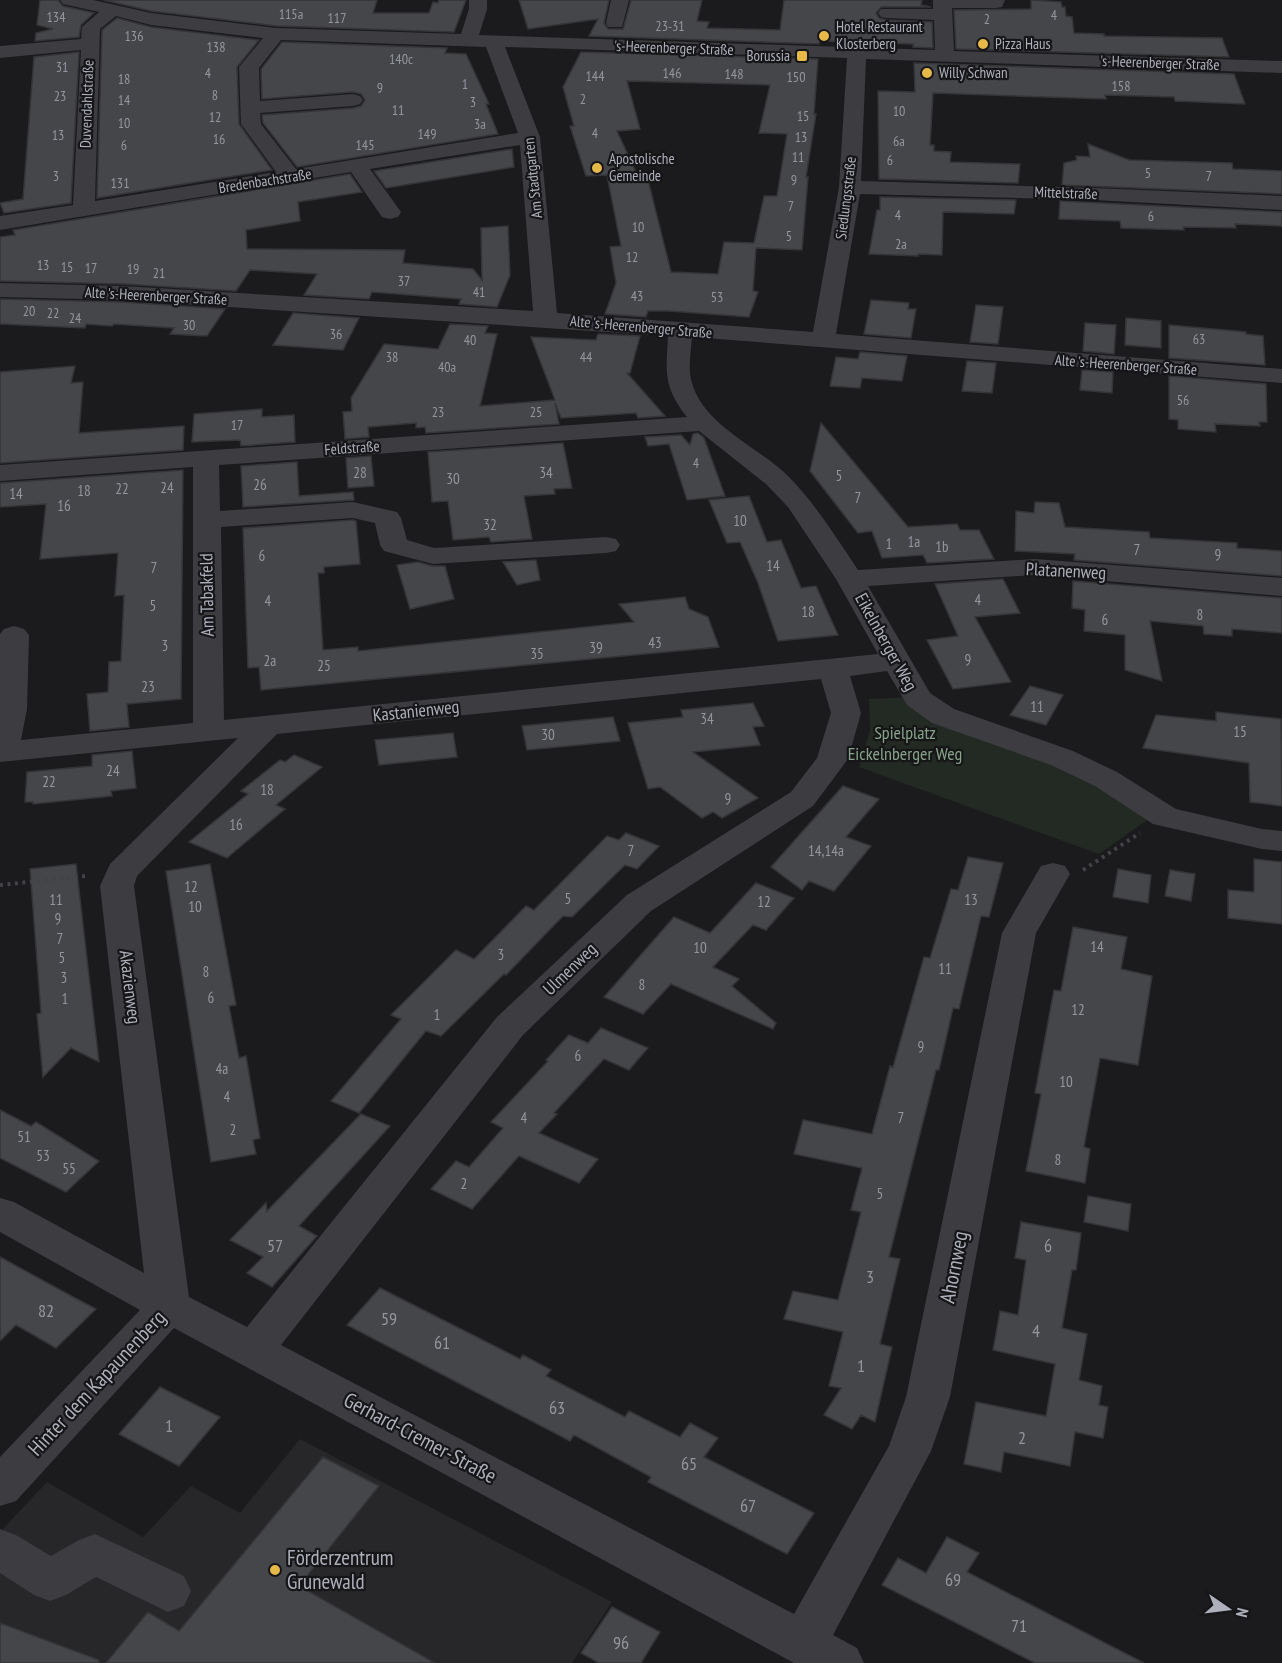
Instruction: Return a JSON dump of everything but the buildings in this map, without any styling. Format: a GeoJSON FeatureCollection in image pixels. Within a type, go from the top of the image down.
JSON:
{"type":"FeatureCollection","features":[{"type":"Feature","properties":{"kind":"street","name":"'s-Heerenberger Straße"},"geometry":{"type":"LineString","coordinates":[[69,0],[112,11],[200,26],[276,34],[494,43],[1282,67]]}},
{"type":"Feature","properties":{"kind":"street"},"geometry":{"type":"LineString","coordinates":[[468,42],[478,9],[478,0]]}},
{"type":"Feature","properties":{"kind":"street"},"geometry":{"type":"LineString","coordinates":[[615,23],[620,0]]}},
{"type":"Feature","properties":{"kind":"street"},"geometry":{"type":"LineString","coordinates":[[891,8],[938,8],[996,3],[996,0]]}},
{"type":"Feature","properties":{"kind":"street"},"geometry":{"type":"LineString","coordinates":[[938,8],[945,57]]}},
{"type":"Feature","properties":{"kind":"street","name":"Duvendahlstraße"},"geometry":{"type":"LineString","coordinates":[[84,208],[91,27],[112,11]]}},
{"type":"Feature","properties":{"kind":"street"},"geometry":{"type":"LineString","coordinates":[[276,34],[249,67],[249,108],[251,124],[291,177]]}},
{"type":"Feature","properties":{"kind":"street","name":"Am Stadtgarten"},"geometry":{"type":"LineString","coordinates":[[494,43],[530,137],[546,319]]}},
{"type":"Feature","properties":{"kind":"street"},"geometry":{"type":"LineString","coordinates":[[0,52],[89,44]]}},
{"type":"Feature","properties":{"kind":"street","name":"Siedlungsstraße"},"geometry":{"type":"LineString","coordinates":[[824,342],[850,187],[857,53]]}},
{"type":"Feature","properties":{"kind":"street"},"geometry":{"type":"LineString","coordinates":[[249,108],[353,100]]}},
{"type":"Feature","properties":{"kind":"street","name":"Bredenbachstraße"},"geometry":{"type":"LineString","coordinates":[[0,223],[530,137]]}},
{"type":"Feature","properties":{"kind":"street"},"geometry":{"type":"LineString","coordinates":[[357,166],[390,212]]}},
{"type":"Feature","properties":{"kind":"street","name":"Mittelstraße"},"geometry":{"type":"LineString","coordinates":[[850,187],[1094,194],[1282,203]]}},
{"type":"Feature","properties":{"kind":"street","name":"Alte 's-Heerenberger Straße"},"geometry":{"type":"LineString","coordinates":[[0,290],[123,293],[546,319],[1282,376]]}},
{"type":"Feature","properties":{"kind":"street","name":"Eikelnberger Weg"},"geometry":{"type":"LineString","coordinates":[[680,331],[678,374],[686,397],[705,423],[775,478],[798,502],[850,579],[894,661],[918,699],[943,716],[1062,758],[1106,779],[1166,817],[1262,839],[1282,841]]}},
{"type":"Feature","properties":{"kind":"street","name":"Feldstraße"},"geometry":{"type":"LineString","coordinates":[[0,473],[705,423]]}},
{"type":"Feature","properties":{"kind":"street","name":"Am Tabakfeld"},"geometry":{"type":"LineString","coordinates":[[206,459],[209,732]]}},
{"type":"Feature","properties":{"kind":"street"},"geometry":{"type":"LineString","coordinates":[[206,520],[353,510],[387,518],[394,545],[434,556],[606,545]]}},
{"type":"Feature","properties":{"kind":"street","name":"Platanenweg"},"geometry":{"type":"LineString","coordinates":[[850,579],[1035,567],[1282,586]]}},
{"type":"Feature","properties":{"kind":"street"},"geometry":{"type":"LineString","coordinates":[[2,752],[12,709],[14,635]]}},
{"type":"Feature","properties":{"kind":"street"},"geometry":{"type":"LineString","coordinates":[[833,669],[894,661]]}},
{"type":"Feature","properties":{"kind":"street","name":"Kastanienweg"},"geometry":{"type":"LineString","coordinates":[[2,752],[833,669]]}},
{"type":"Feature","properties":{"kind":"street","name":"Ulmenweg"},"geometry":{"type":"LineString","coordinates":[[254,1349],[510,1026],[639,903],[802,799],[832,759],[846,714],[833,669]]}},
{"type":"Feature","properties":{"kind":"street"},"geometry":{"type":"LineString","coordinates":[[122,872],[267,726]]}},
{"type":"Feature","properties":{"kind":"street","name":"Akazienweg"},"geometry":{"type":"LineString","coordinates":[[122,872],[117,886],[169,1306]]}},
{"type":"Feature","properties":{"kind":"street","name":"Ahornweg"},"geometry":{"type":"LineString","coordinates":[[803,1643],[909,1451],[928,1397],[1019,933],[1053,874]]}},
{"type":"Feature","properties":{"kind":"street","name":"Gerhard-Cremer-Straße"},"geometry":{"type":"LineString","coordinates":[[0,1213],[169,1306],[254,1349],[840,1663]]}},
{"type":"Feature","properties":{"kind":"street","name":"Hinter dem Kapaunenberg"},"geometry":{"type":"LineString","coordinates":[[0,1486],[169,1306]]}},
{"type":"Feature","properties":{"kind":"street"},"geometry":{"type":"LineString","coordinates":[[0,1549],[50,1580],[95,1554],[168,1591]]}},
{"type":"Feature","properties":{"kind":"path"},"geometry":{"type":"LineString","coordinates":[[1053,874],[1083,870],[1166,817]]}},
{"type":"Feature","properties":{"kind":"path"},"geometry":{"type":"LineString","coordinates":[[0,885],[122,872]]}},
{"type":"Feature","properties":{"kind":"shaded area","name":"Förderzentrum Grunewald"},"geometry":{"type":"Polygon","coordinates":[[[300,1439],[612,1602],[572,1663],[0,1663],[0,1532],[47,1482],[143,1537],[191,1486],[240,1513],[300,1439]]]}},
{"type":"Feature","properties":{"kind":"green space","name":"Spielplatz Eickelnberger Weg"},"geometry":{"type":"Polygon","coordinates":[[[912,697],[1083,775],[1150,818],[1099,854],[859,767],[870,731],[869,699],[912,697]]]}},
{"type":"Feature","properties":{"kind":"place","name":"Hotel Restaurant Klosterberg"},"geometry":{"type":"Point","coordinates":[824,36]}},
{"type":"Feature","properties":{"kind":"place","name":"Pizza Haus"},"geometry":{"type":"Point","coordinates":[983,44]}},
{"type":"Feature","properties":{"kind":"place","name":"Borussia"},"geometry":{"type":"Point","coordinates":[802,56]}},
{"type":"Feature","properties":{"kind":"place","name":"Willy Schwan"},"geometry":{"type":"Point","coordinates":[927,73]}},
{"type":"Feature","properties":{"kind":"place","name":"Apostolische Gemeinde"},"geometry":{"type":"Point","coordinates":[597,168]}},
{"type":"Feature","properties":{"kind":"place","name":"Förderzentrum Grunewald"},"geometry":{"type":"Point","coordinates":[275,1570]}}]}
